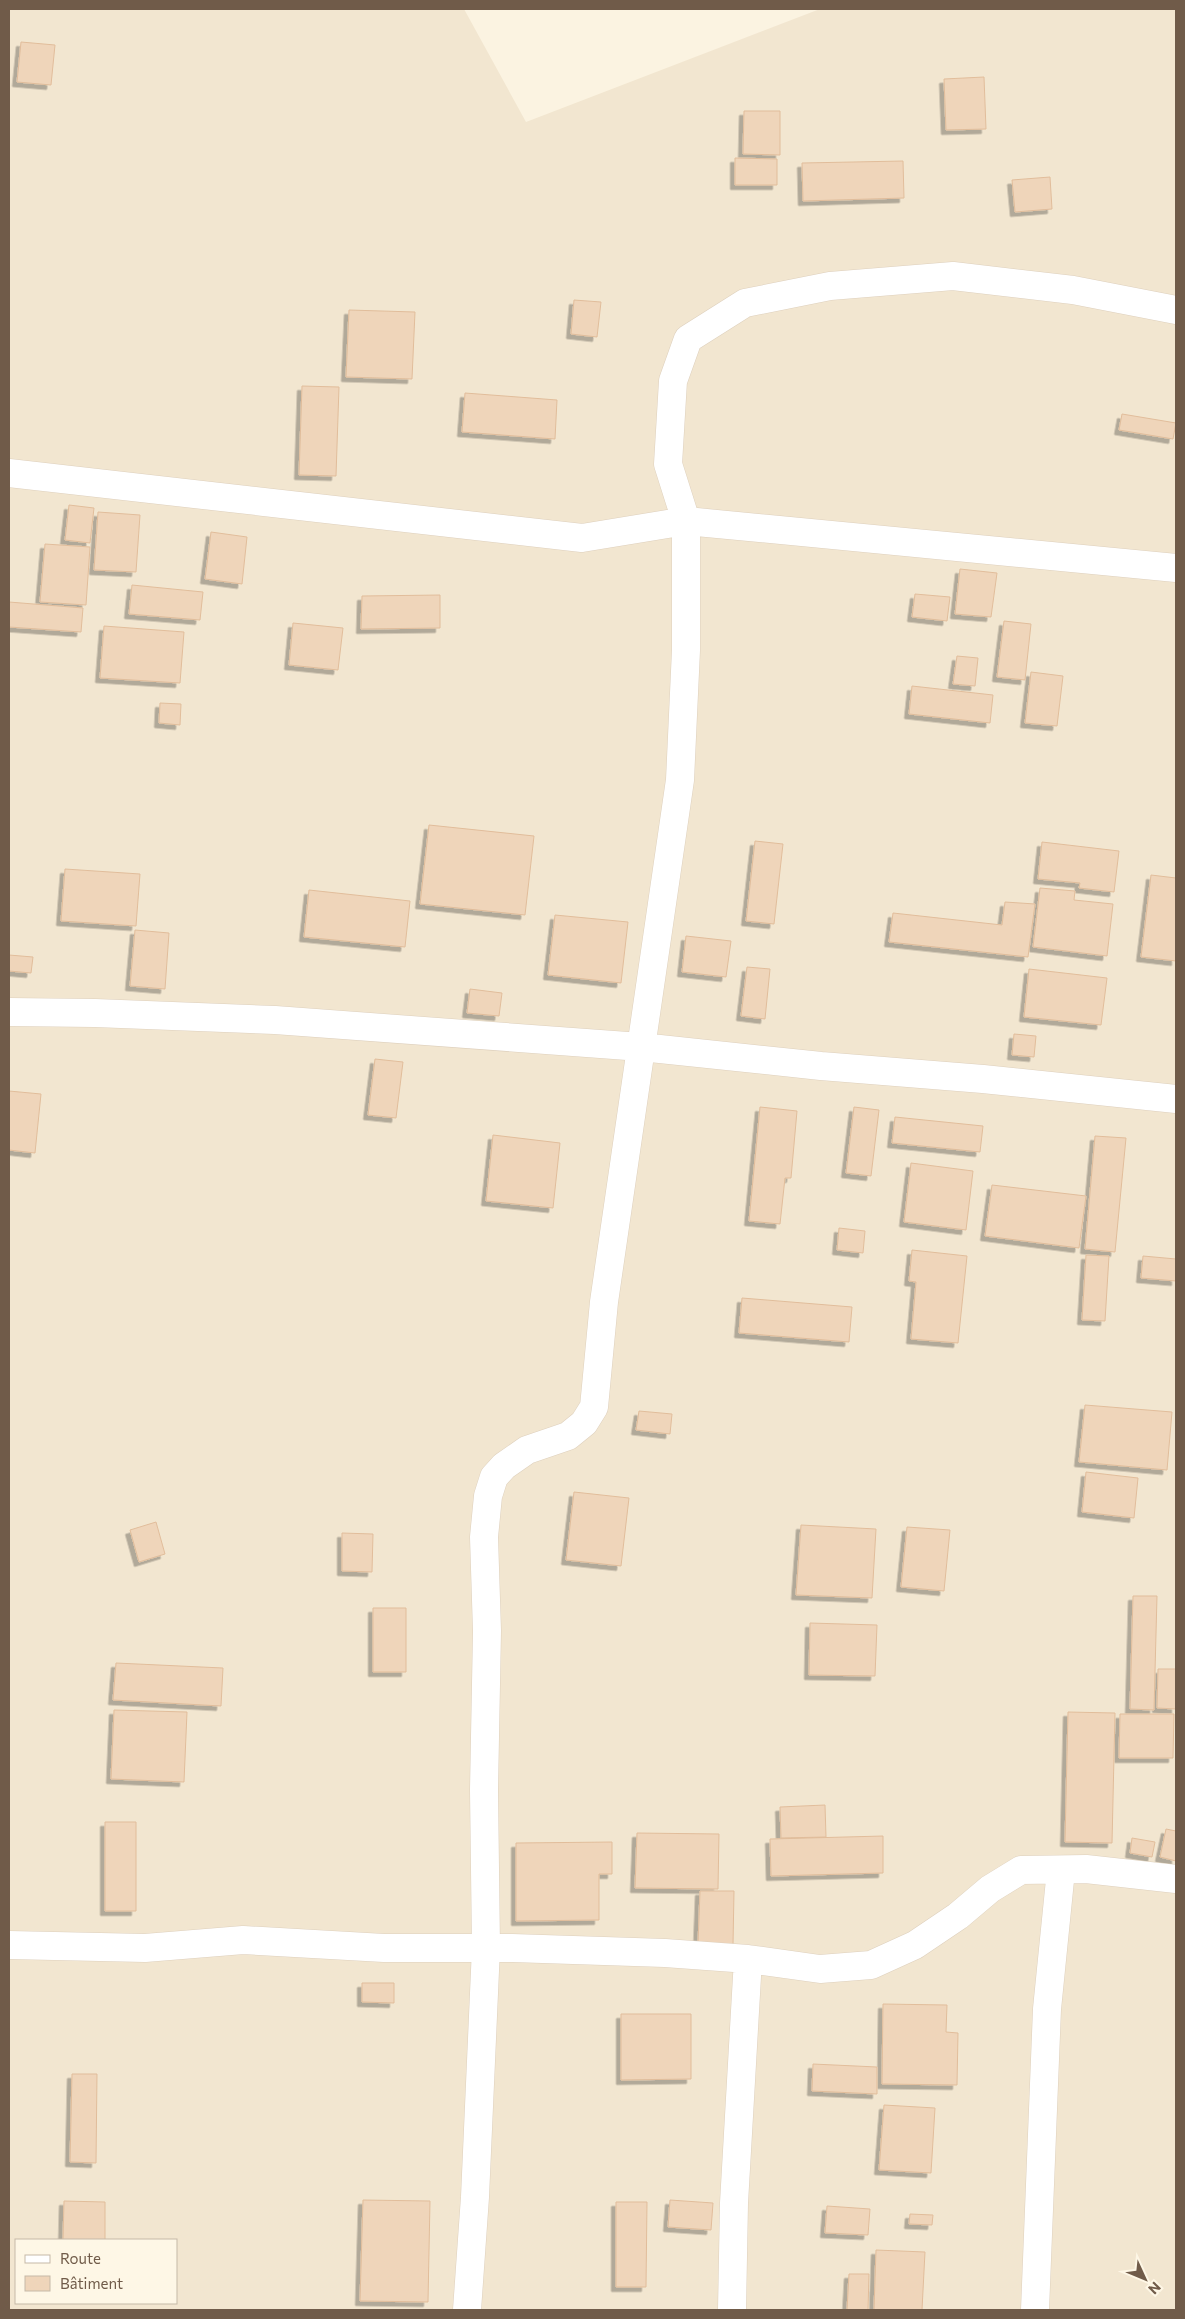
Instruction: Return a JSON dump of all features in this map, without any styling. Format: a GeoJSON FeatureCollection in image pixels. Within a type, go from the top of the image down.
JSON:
{"type":"FeatureCollection","features":[{"type":"Feature","properties":{"kind":"street"},"geometry":{"type":"LineString","coordinates":[[467,2310],[475,2197],[486,1948],[484,1790],[487,1631],[484,1537],[488,1496],[494,1477],[504,1466],[527,1450],[568,1436],[584,1424],[594,1407],[604,1302],[680,780],[686,650],[686,521],[668,464],[673,381],[688,339],[745,303],[830,286],[953,276],[1073,290],[1176,310]]}},
{"type":"Feature","properties":{"kind":"street"},"geometry":{"type":"LineString","coordinates":[[9,473],[582,538],[686,521],[1176,568]]}},
{"type":"Feature","properties":{"kind":"street"},"geometry":{"type":"LineString","coordinates":[[9,1012],[275,1020],[641,1047],[821,1066],[984,1079],[1176,1100]]}},
{"type":"Feature","properties":{"kind":"street"},"geometry":{"type":"LineString","coordinates":[[9,1945],[145,1948],[243,1940],[384,1948],[486,1948],[665,1953],[748,1960],[820,1970],[871,1964],[914,1945],[958,1916],[990,1889],[1021,1870],[1086,1869],[1176,1879]]}},
{"type":"Feature","properties":{"kind":"street"},"geometry":{"type":"LineString","coordinates":[[1035,2310],[1048,2009],[1061,1870]]}},
{"type":"Feature","properties":{"kind":"street"},"geometry":{"type":"LineString","coordinates":[[732,2310],[734,2203],[748,1960]]}},
{"type":"Feature","properties":{"kind":"shaded area"},"geometry":{"type":"Polygon","coordinates":[[[9,9],[464,9],[526,122],[820,9],[1176,9],[1176,2310],[9,2310],[9,9]]]}},
{"type":"Feature","properties":{"kind":"building"},"geometry":{"type":"Polygon","coordinates":[[[21,42],[55,45],[51,85],[17,82],[21,42]]]}},
{"type":"Feature","properties":{"kind":"building"},"geometry":{"type":"Polygon","coordinates":[[[984,77],[986,129],[946,130],[944,79],[984,77]]]}},
{"type":"Feature","properties":{"kind":"building"},"geometry":{"type":"Polygon","coordinates":[[[744,111],[780,111],[780,155],[743,154],[744,111]]]}},
{"type":"Feature","properties":{"kind":"building"},"geometry":{"type":"Polygon","coordinates":[[[735,158],[777,159],[777,185],[735,185],[735,158]]]}},
{"type":"Feature","properties":{"kind":"building"},"geometry":{"type":"Polygon","coordinates":[[[903,161],[904,198],[803,201],[802,163],[903,161]]]}},
{"type":"Feature","properties":{"kind":"building"},"geometry":{"type":"Polygon","coordinates":[[[1050,177],[1052,209],[1015,212],[1012,180],[1050,177]]]}},
{"type":"Feature","properties":{"kind":"building"},"geometry":{"type":"Polygon","coordinates":[[[574,300],[601,302],[597,337],[571,334],[574,300]]]}},
{"type":"Feature","properties":{"kind":"building"},"geometry":{"type":"Polygon","coordinates":[[[349,310],[415,312],[412,379],[346,377],[349,310]]]}},
{"type":"Feature","properties":{"kind":"building"},"geometry":{"type":"Polygon","coordinates":[[[302,386],[339,387],[336,476],[299,475],[302,386]]]}},
{"type":"Feature","properties":{"kind":"building"},"geometry":{"type":"Polygon","coordinates":[[[465,393],[557,400],[555,439],[462,432],[465,393]]]}},
{"type":"Feature","properties":{"kind":"building"},"geometry":{"type":"Polygon","coordinates":[[[1122,414],[1176,423],[1173,439],[1119,430],[1122,414]]]}},
{"type":"Feature","properties":{"kind":"building"},"geometry":{"type":"Polygon","coordinates":[[[69,505],[94,508],[90,543],[65,540],[69,505]]]}},
{"type":"Feature","properties":{"kind":"building"},"geometry":{"type":"Polygon","coordinates":[[[98,512],[140,515],[136,572],[94,570],[98,512]]]}},
{"type":"Feature","properties":{"kind":"building"},"geometry":{"type":"Polygon","coordinates":[[[211,532],[247,537],[242,584],[205,579],[211,532]]]}},
{"type":"Feature","properties":{"kind":"building"},"geometry":{"type":"Polygon","coordinates":[[[45,544],[90,547],[86,605],[40,602],[45,544]]]}},
{"type":"Feature","properties":{"kind":"building"},"geometry":{"type":"Polygon","coordinates":[[[960,569],[997,573],[991,617],[955,614],[960,569]]]}},
{"type":"Feature","properties":{"kind":"building"},"geometry":{"type":"Polygon","coordinates":[[[132,585],[203,592],[200,620],[129,614],[132,585]]]}},
{"type":"Feature","properties":{"kind":"building"},"geometry":{"type":"Polygon","coordinates":[[[915,594],[950,597],[947,621],[912,617],[915,594]]]}},
{"type":"Feature","properties":{"kind":"building"},"geometry":{"type":"Polygon","coordinates":[[[440,595],[440,628],[361,629],[362,596],[440,595]]]}},
{"type":"Feature","properties":{"kind":"building"},"geometry":{"type":"Polygon","coordinates":[[[9,602],[83,608],[81,632],[9,627],[9,602]]]}},
{"type":"Feature","properties":{"kind":"building"},"geometry":{"type":"Polygon","coordinates":[[[1004,621],[1031,624],[1025,680],[997,677],[1004,621]]]}},
{"type":"Feature","properties":{"kind":"building"},"geometry":{"type":"Polygon","coordinates":[[[293,623],[343,628],[338,670],[289,665],[293,623]]]}},
{"type":"Feature","properties":{"kind":"building"},"geometry":{"type":"Polygon","coordinates":[[[104,626],[184,632],[180,683],[100,678],[104,626]]]}},
{"type":"Feature","properties":{"kind":"building"},"geometry":{"type":"Polygon","coordinates":[[[957,656],[978,658],[975,686],[953,684],[957,656]]]}},
{"type":"Feature","properties":{"kind":"building"},"geometry":{"type":"Polygon","coordinates":[[[1031,672],[1063,676],[1057,726],[1025,723],[1031,672]]]}},
{"type":"Feature","properties":{"kind":"building"},"geometry":{"type":"Polygon","coordinates":[[[912,686],[993,695],[990,723],[909,714],[912,686]]]}},
{"type":"Feature","properties":{"kind":"building"},"geometry":{"type":"Polygon","coordinates":[[[160,703],[181,704],[180,725],[159,723],[160,703]]]}},
{"type":"Feature","properties":{"kind":"building"},"geometry":{"type":"Polygon","coordinates":[[[429,825],[534,836],[525,915],[420,904],[429,825]]]}},
{"type":"Feature","properties":{"kind":"building"},"geometry":{"type":"Polygon","coordinates":[[[755,841],[783,844],[774,924],[746,921],[755,841]]]}},
{"type":"Feature","properties":{"kind":"building"},"geometry":{"type":"Polygon","coordinates":[[[1042,842],[1119,851],[1114,892],[1079,888],[1080,883],[1038,879],[1042,842]]]}},
{"type":"Feature","properties":{"kind":"building"},"geometry":{"type":"Polygon","coordinates":[[[65,869],[140,874],[136,926],[61,921],[65,869]]]}},
{"type":"Feature","properties":{"kind":"building"},"geometry":{"type":"Polygon","coordinates":[[[1151,875],[1176,878],[1176,961],[1141,957],[1151,875]]]}},
{"type":"Feature","properties":{"kind":"building"},"geometry":{"type":"Polygon","coordinates":[[[1040,888],[1075,891],[1074,900],[1113,904],[1107,956],[1033,947],[1040,888]]]}},
{"type":"Feature","properties":{"kind":"building"},"geometry":{"type":"Polygon","coordinates":[[[309,890],[410,901],[405,947],[304,937],[309,890]]]}},
{"type":"Feature","properties":{"kind":"building"},"geometry":{"type":"Polygon","coordinates":[[[1005,902],[1035,904],[1028,957],[889,942],[893,913],[1002,925],[1005,902]]]}},
{"type":"Feature","properties":{"kind":"building"},"geometry":{"type":"Polygon","coordinates":[[[555,915],[628,922],[621,983],[548,975],[555,915]]]}},
{"type":"Feature","properties":{"kind":"building"},"geometry":{"type":"Polygon","coordinates":[[[135,930],[169,933],[165,989],[130,986],[135,930]]]}},
{"type":"Feature","properties":{"kind":"building"},"geometry":{"type":"Polygon","coordinates":[[[686,936],[731,941],[726,977],[682,972],[686,936]]]}},
{"type":"Feature","properties":{"kind":"building"},"geometry":{"type":"Polygon","coordinates":[[[9,955],[33,957],[31,973],[9,971],[9,955]]]}},
{"type":"Feature","properties":{"kind":"building"},"geometry":{"type":"Polygon","coordinates":[[[747,967],[770,969],[765,1019],[741,1016],[747,967]]]}},
{"type":"Feature","properties":{"kind":"building"},"geometry":{"type":"Polygon","coordinates":[[[1029,969],[1107,978],[1101,1025],[1024,1017],[1029,969]]]}},
{"type":"Feature","properties":{"kind":"building"},"geometry":{"type":"Polygon","coordinates":[[[470,989],[502,993],[499,1016],[467,1013],[470,989]]]}},
{"type":"Feature","properties":{"kind":"building"},"geometry":{"type":"Polygon","coordinates":[[[1014,1034],[1036,1036],[1034,1057],[1012,1055],[1014,1034]]]}},
{"type":"Feature","properties":{"kind":"building"},"geometry":{"type":"Polygon","coordinates":[[[375,1059],[403,1062],[396,1118],[368,1115],[375,1059]]]}},
{"type":"Feature","properties":{"kind":"building"},"geometry":{"type":"Polygon","coordinates":[[[9,1091],[41,1094],[35,1153],[9,1150],[9,1091]]]}},
{"type":"Feature","properties":{"kind":"building"},"geometry":{"type":"Polygon","coordinates":[[[760,1107],[797,1111],[791,1178],[785,1178],[780,1224],[749,1221],[760,1107]]]}},
{"type":"Feature","properties":{"kind":"building"},"geometry":{"type":"Polygon","coordinates":[[[854,1107],[879,1110],[871,1176],[846,1173],[854,1107]]]}},
{"type":"Feature","properties":{"kind":"building"},"geometry":{"type":"Polygon","coordinates":[[[895,1117],[983,1126],[980,1152],[892,1143],[895,1117]]]}},
{"type":"Feature","properties":{"kind":"building"},"geometry":{"type":"Polygon","coordinates":[[[493,1135],[560,1143],[553,1208],[486,1201],[493,1135]]]}},
{"type":"Feature","properties":{"kind":"building"},"geometry":{"type":"Polygon","coordinates":[[[1095,1136],[1126,1138],[1115,1252],[1085,1249],[1095,1136]]]}},
{"type":"Feature","properties":{"kind":"building"},"geometry":{"type":"Polygon","coordinates":[[[911,1163],[973,1171],[966,1230],[904,1222],[911,1163]]]}},
{"type":"Feature","properties":{"kind":"building"},"geometry":{"type":"Polygon","coordinates":[[[992,1185],[1086,1196],[1079,1248],[985,1236],[992,1185]]]}},
{"type":"Feature","properties":{"kind":"building"},"geometry":{"type":"Polygon","coordinates":[[[839,1228],[865,1231],[863,1253],[837,1250],[839,1228]]]}},
{"type":"Feature","properties":{"kind":"building"},"geometry":{"type":"Polygon","coordinates":[[[912,1250],[967,1256],[958,1343],[911,1339],[916,1282],[909,1281],[912,1250]]]}},
{"type":"Feature","properties":{"kind":"building"},"geometry":{"type":"Polygon","coordinates":[[[1086,1255],[1109,1256],[1105,1321],[1082,1320],[1086,1255]]]}},
{"type":"Feature","properties":{"kind":"building"},"geometry":{"type":"Polygon","coordinates":[[[1143,1256],[1176,1259],[1176,1281],[1141,1278],[1143,1256]]]}},
{"type":"Feature","properties":{"kind":"building"},"geometry":{"type":"Polygon","coordinates":[[[742,1298],[852,1307],[849,1342],[739,1333],[742,1298]]]}},
{"type":"Feature","properties":{"kind":"building"},"geometry":{"type":"Polygon","coordinates":[[[1085,1405],[1172,1412],[1167,1470],[1079,1462],[1085,1405]]]}},
{"type":"Feature","properties":{"kind":"building"},"geometry":{"type":"Polygon","coordinates":[[[639,1411],[672,1414],[670,1434],[636,1430],[639,1411]]]}},
{"type":"Feature","properties":{"kind":"building"},"geometry":{"type":"Polygon","coordinates":[[[1086,1472],[1138,1478],[1134,1518],[1082,1512],[1086,1472]]]}},
{"type":"Feature","properties":{"kind":"building"},"geometry":{"type":"Polygon","coordinates":[[[574,1492],[629,1498],[621,1566],[566,1560],[574,1492]]]}},
{"type":"Feature","properties":{"kind":"building"},"geometry":{"type":"Polygon","coordinates":[[[156,1522],[165,1554],[139,1562],[130,1530],[156,1522]]]}},
{"type":"Feature","properties":{"kind":"building"},"geometry":{"type":"Polygon","coordinates":[[[801,1525],[876,1529],[872,1598],[796,1595],[801,1525]]]}},
{"type":"Feature","properties":{"kind":"building"},"geometry":{"type":"Polygon","coordinates":[[[907,1527],[950,1530],[944,1591],[901,1587],[907,1527]]]}},
{"type":"Feature","properties":{"kind":"building"},"geometry":{"type":"Polygon","coordinates":[[[342,1533],[373,1534],[372,1572],[342,1571],[342,1533]]]}},
{"type":"Feature","properties":{"kind":"building"},"geometry":{"type":"Polygon","coordinates":[[[1133,1596],[1157,1596],[1154,1710],[1130,1709],[1133,1596]]]}},
{"type":"Feature","properties":{"kind":"building"},"geometry":{"type":"Polygon","coordinates":[[[373,1608],[406,1608],[406,1672],[373,1672],[373,1608]]]}},
{"type":"Feature","properties":{"kind":"building"},"geometry":{"type":"Polygon","coordinates":[[[810,1623],[877,1625],[875,1676],[809,1675],[810,1623]]]}},
{"type":"Feature","properties":{"kind":"building"},"geometry":{"type":"Polygon","coordinates":[[[116,1663],[223,1668],[221,1706],[113,1700],[116,1663]]]}},
{"type":"Feature","properties":{"kind":"building"},"geometry":{"type":"Polygon","coordinates":[[[1158,1669],[1176,1669],[1176,1709],[1157,1708],[1158,1669]]]}},
{"type":"Feature","properties":{"kind":"building"},"geometry":{"type":"Polygon","coordinates":[[[114,1710],[187,1712],[184,1782],[111,1779],[114,1710]]]}},
{"type":"Feature","properties":{"kind":"building"},"geometry":{"type":"Polygon","coordinates":[[[1068,1712],[1115,1713],[1112,1843],[1065,1842],[1068,1712]]]}},
{"type":"Feature","properties":{"kind":"building"},"geometry":{"type":"Polygon","coordinates":[[[1120,1714],[1174,1714],[1173,1758],[1119,1758],[1120,1714]]]}},
{"type":"Feature","properties":{"kind":"building"},"geometry":{"type":"Polygon","coordinates":[[[825,1805],[826,1837],[781,1838],[780,1807],[825,1805]]]}},
{"type":"Feature","properties":{"kind":"building"},"geometry":{"type":"Polygon","coordinates":[[[105,1822],[136,1822],[136,1911],[105,1911],[105,1822]]]}},
{"type":"Feature","properties":{"kind":"building"},"geometry":{"type":"Polygon","coordinates":[[[1166,1829],[1176,1831],[1176,1861],[1160,1857],[1166,1829]]]}},
{"type":"Feature","properties":{"kind":"building"},"geometry":{"type":"Polygon","coordinates":[[[637,1833],[719,1834],[718,1889],[635,1888],[637,1833]]]}},
{"type":"Feature","properties":{"kind":"building"},"geometry":{"type":"Polygon","coordinates":[[[883,1836],[883,1873],[771,1876],[770,1839],[883,1836]]]}},
{"type":"Feature","properties":{"kind":"building"},"geometry":{"type":"Polygon","coordinates":[[[1132,1838],[1155,1842],[1152,1857],[1130,1853],[1132,1838]]]}},
{"type":"Feature","properties":{"kind":"building"},"geometry":{"type":"Polygon","coordinates":[[[612,1842],[612,1874],[599,1874],[599,1920],[516,1921],[516,1843],[612,1842]]]}},
{"type":"Feature","properties":{"kind":"building"},"geometry":{"type":"Polygon","coordinates":[[[700,1891],[734,1891],[733,1945],[698,1944],[700,1891]]]}},
{"type":"Feature","properties":{"kind":"building"},"geometry":{"type":"Polygon","coordinates":[[[362,1983],[394,1983],[394,2003],[362,2002],[362,1983]]]}},
{"type":"Feature","properties":{"kind":"building"},"geometry":{"type":"Polygon","coordinates":[[[883,2004],[947,2005],[946,2032],[958,2033],[957,2085],[882,2084],[883,2004]]]}},
{"type":"Feature","properties":{"kind":"building"},"geometry":{"type":"Polygon","coordinates":[[[621,2014],[691,2014],[691,2079],[621,2080],[621,2014]]]}},
{"type":"Feature","properties":{"kind":"building"},"geometry":{"type":"Polygon","coordinates":[[[813,2064],[877,2067],[877,2094],[812,2091],[813,2064]]]}},
{"type":"Feature","properties":{"kind":"building"},"geometry":{"type":"Polygon","coordinates":[[[72,2074],[97,2074],[96,2163],[70,2162],[72,2074]]]}},
{"type":"Feature","properties":{"kind":"building"},"geometry":{"type":"Polygon","coordinates":[[[884,2105],[935,2108],[931,2173],[879,2170],[884,2105]]]}},
{"type":"Feature","properties":{"kind":"building"},"geometry":{"type":"Polygon","coordinates":[[[363,2200],[430,2201],[428,2302],[360,2301],[363,2200]]]}},
{"type":"Feature","properties":{"kind":"building"},"geometry":{"type":"Polygon","coordinates":[[[670,2200],[713,2203],[711,2230],[668,2227],[670,2200]]]}},
{"type":"Feature","properties":{"kind":"building"},"geometry":{"type":"Polygon","coordinates":[[[64,2201],[105,2202],[105,2239],[63,2239],[64,2201]]]}},
{"type":"Feature","properties":{"kind":"building"},"geometry":{"type":"Polygon","coordinates":[[[616,2202],[647,2202],[646,2287],[616,2287],[616,2202]]]}},
{"type":"Feature","properties":{"kind":"building"},"geometry":{"type":"Polygon","coordinates":[[[827,2206],[870,2209],[868,2235],[825,2233],[827,2206]]]}},
{"type":"Feature","properties":{"kind":"building"},"geometry":{"type":"Polygon","coordinates":[[[910,2214],[933,2215],[932,2225],[909,2224],[910,2214]]]}},
{"type":"Feature","properties":{"kind":"building"},"geometry":{"type":"Polygon","coordinates":[[[876,2250],[925,2252],[922,2310],[874,2310],[876,2250]]]}},
{"type":"Feature","properties":{"kind":"building"},"geometry":{"type":"Polygon","coordinates":[[[849,2274],[869,2274],[868,2310],[847,2310],[849,2274]]]}}]}
